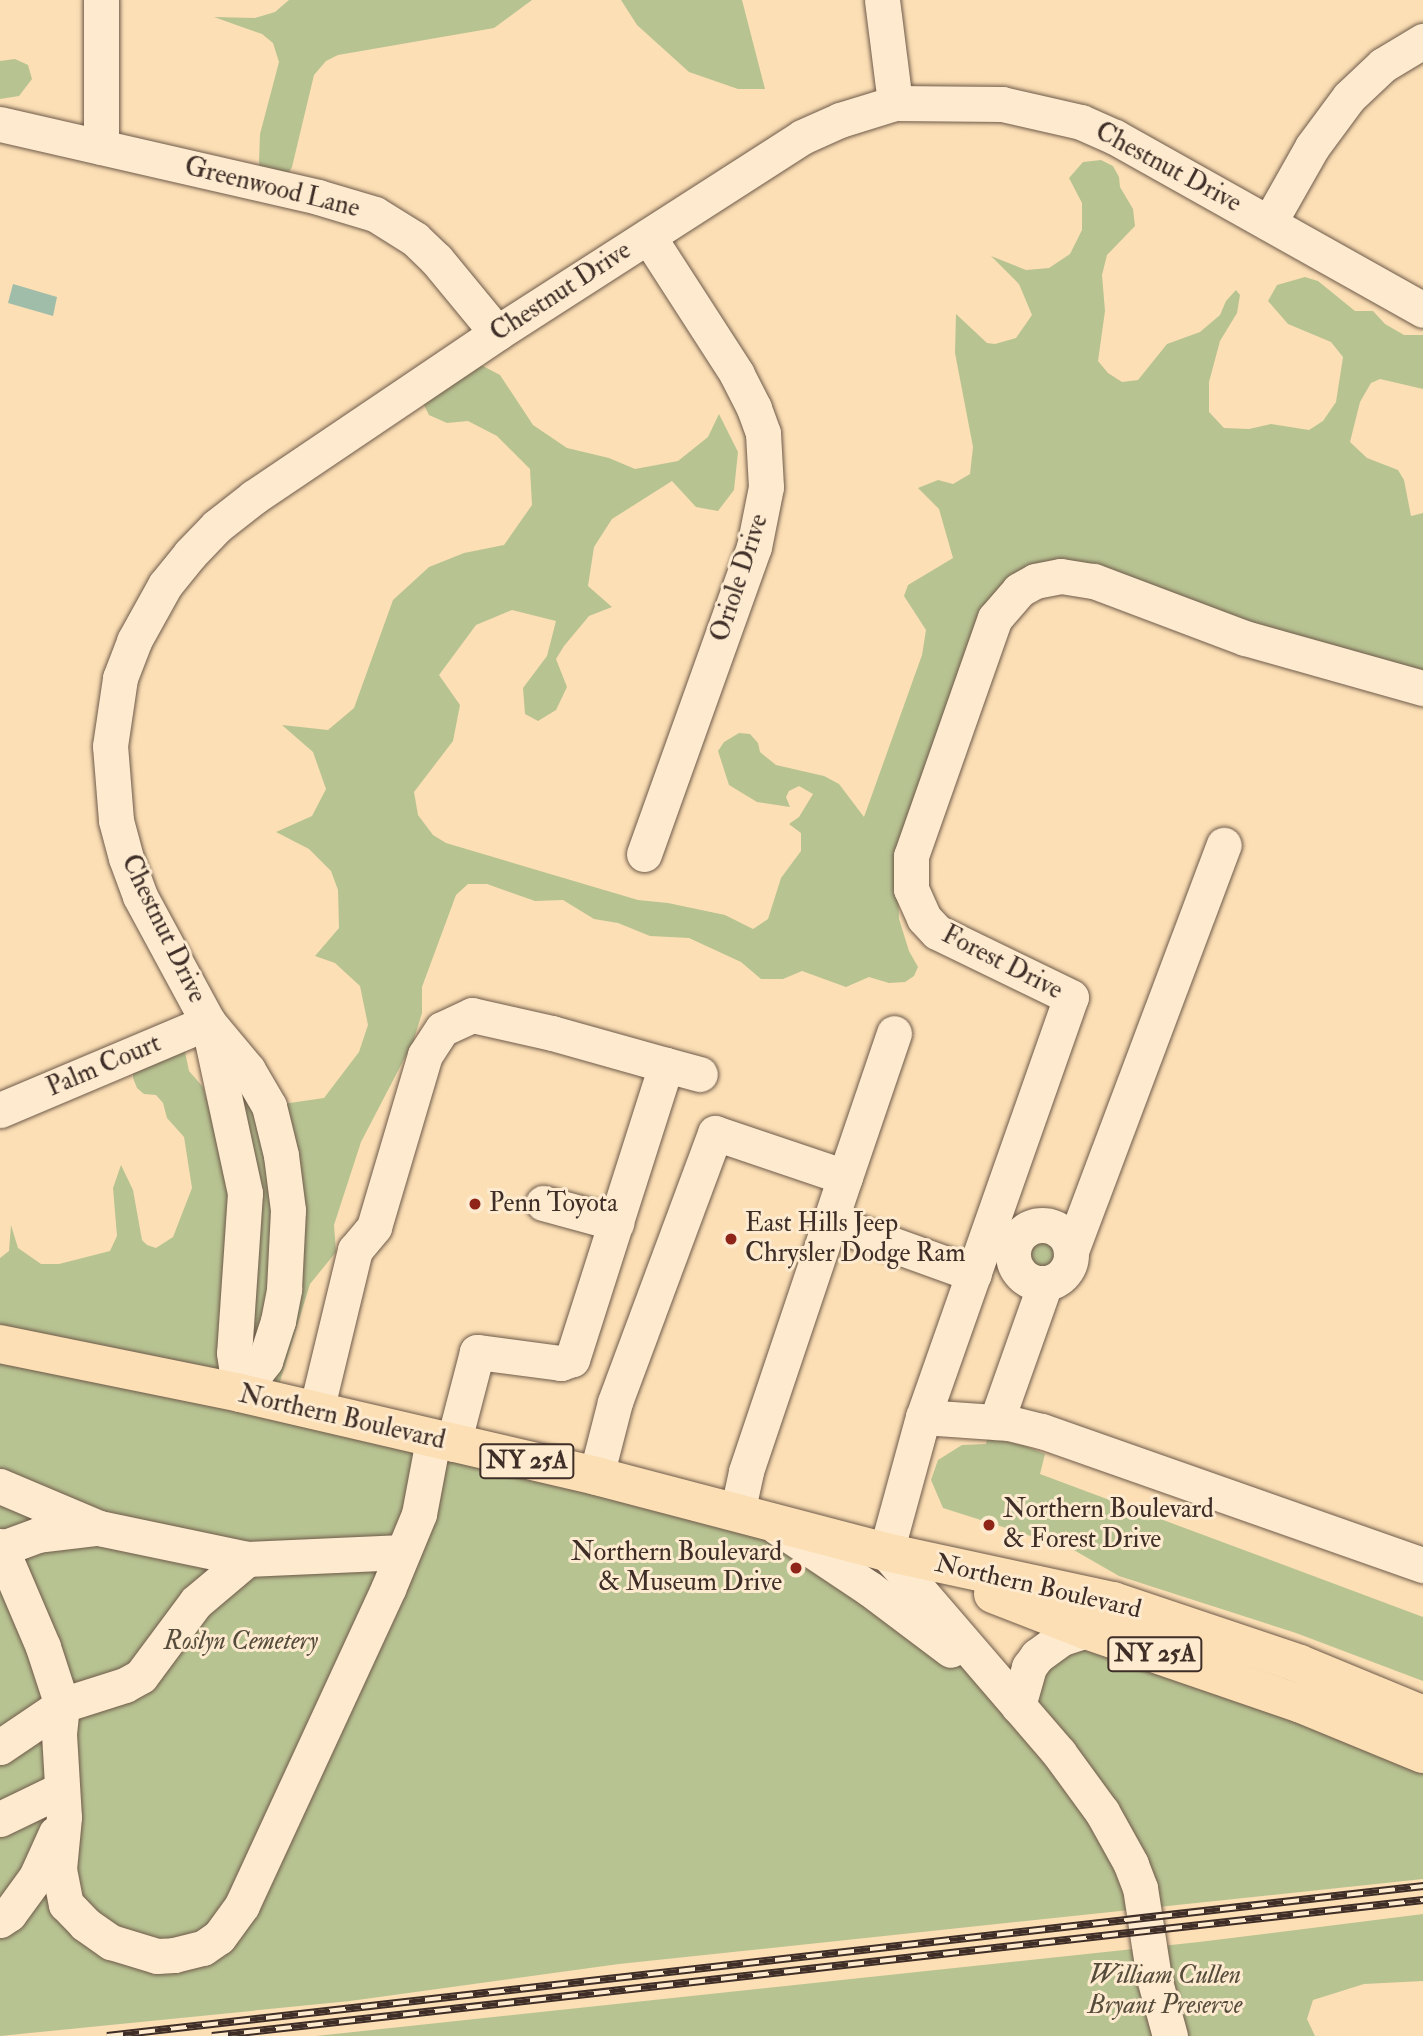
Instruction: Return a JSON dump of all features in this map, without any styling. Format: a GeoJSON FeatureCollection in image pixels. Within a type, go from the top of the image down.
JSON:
{"type":"FeatureCollection","features":[{"type":"Feature","properties":{"kind":"main road","name":"Northern Boulevard"},"geometry":{"type":"LineString","coordinates":[[0,1344],[240,1393],[596,1476],[887,1552],[1113,1601],[1300,1664],[1423,1715]]}},
{"type":"Feature","properties":{"kind":"main road","name":"Northern Boulevard"},"geometry":{"type":"LineString","coordinates":[[887,1552],[1086,1630],[1301,1704],[1423,1754]]}},
{"type":"Feature","properties":{"kind":"street"},"geometry":{"type":"LineString","coordinates":[[100,0],[101,147]]}},
{"type":"Feature","properties":{"kind":"street"},"geometry":{"type":"LineString","coordinates":[[882,0],[895,103]]}},
{"type":"Feature","properties":{"kind":"street"},"geometry":{"type":"LineString","coordinates":[[1269,223],[1312,147],[1349,97],[1383,65],[1423,41]]}},
{"type":"Feature","properties":{"kind":"street","name":"Chestnut Drive"},"geometry":{"type":"LineString","coordinates":[[240,1393],[234,1353],[245,1193],[208,1022],[140,896],[116,820],[110,746],[120,678],[134,641],[165,585],[217,526],[254,497],[497,333],[802,137],[840,120],[895,103],[1002,104],[1081,122],[1115,137],[1423,310]]}},
{"type":"Feature","properties":{"kind":"street","name":"Greenwood Lane"},"geometry":{"type":"LineString","coordinates":[[0,124],[318,197],[375,214],[415,239],[436,259],[497,333]]}},
{"type":"Feature","properties":{"kind":"street","name":"Oriole Drive"},"geometry":{"type":"LineString","coordinates":[[644,854],[754,547],[766,487],[763,433],[754,408],[737,374],[648,236]]}},
{"type":"Feature","properties":{"kind":"street","name":"Forest Drive"},"geometry":{"type":"LineString","coordinates":[[887,1552],[923,1417],[974,1274],[1001,1239],[1071,997],[937,932],[924,918],[911,889],[911,856],[995,618],[1019,590],[1035,581],[1061,576],[1094,581],[1245,638],[1423,688]]}},
{"type":"Feature","properties":{"kind":"street"},"geometry":{"type":"LineString","coordinates":[[1071,1251],[1063,1234],[1046,1225],[1001,1239],[1012,1254],[1019,1272],[1035,1283],[1045,1283],[1065,1273],[1224,845]]}},
{"type":"Feature","properties":{"kind":"street"},"geometry":{"type":"LineString","coordinates":[[316,1411],[355,1250],[374,1227],[425,1055],[442,1029],[472,1014],[700,1074]]}},
{"type":"Feature","properties":{"kind":"street","name":"Palm Court"},"geometry":{"type":"LineString","coordinates":[[0,1110],[208,1022]]}},
{"type":"Feature","properties":{"kind":"street"},"geometry":{"type":"LineString","coordinates":[[894,1033],[746,1472],[753,1517],[932,1633],[1018,1706]]}},
{"type":"Feature","properties":{"kind":"street"},"geometry":{"type":"LineString","coordinates":[[99,1528],[38,1535],[0,1548],[43,1647],[62,1705],[59,1734],[63,1803],[60,1869],[66,1904],[85,1924],[111,1941],[157,1956],[174,1955],[203,1948],[219,1937],[242,1905],[403,1552],[477,1352],[561,1363],[572,1359],[666,1065]]}},
{"type":"Feature","properties":{"kind":"street"},"geometry":{"type":"LineString","coordinates":[[596,1476],[615,1402],[715,1133],[845,1177]]}},
{"type":"Feature","properties":{"kind":"street"},"geometry":{"type":"LineString","coordinates":[[543,1203],[616,1223]]}},
{"type":"Feature","properties":{"kind":"street"},"geometry":{"type":"LineString","coordinates":[[830,1222],[974,1274]]}},
{"type":"Feature","properties":{"kind":"street"},"geometry":{"type":"LineString","coordinates":[[996,1422],[1045,1283]]}},
{"type":"Feature","properties":{"kind":"street"},"geometry":{"type":"LineString","coordinates":[[923,1417],[996,1422],[1042,1431],[1423,1565]]}},
{"type":"Feature","properties":{"kind":"street"},"geometry":{"type":"LineString","coordinates":[[0,1486],[99,1528],[247,1559],[403,1552]]}},
{"type":"Feature","properties":{"kind":"street"},"geometry":{"type":"LineString","coordinates":[[887,1552],[1088,1790],[1136,1876],[1154,1978],[1170,2036]]}},
{"type":"Feature","properties":{"kind":"street"},"geometry":{"type":"LineString","coordinates":[[0,1747],[62,1705],[125,1685],[141,1676],[196,1602],[247,1559]]}},
{"type":"Feature","properties":{"kind":"street"},"geometry":{"type":"LineString","coordinates":[[1018,1706],[1029,1667],[1037,1656],[1062,1638],[1086,1630]]}},
{"type":"Feature","properties":{"kind":"street"},"geometry":{"type":"LineString","coordinates":[[0,1819],[63,1803]]}},
{"type":"Feature","properties":{"kind":"street"},"geometry":{"type":"LineString","coordinates":[[0,1920],[9,1914],[36,1877],[63,1803]]}},
{"type":"Feature","properties":{"kind":"green space"},"geometry":{"type":"Polygon","coordinates":[[[289,0],[532,0],[494,28],[338,55],[326,61],[314,75],[292,167],[282,184],[261,179],[259,161],[260,134],[279,62],[273,43],[262,34],[214,17],[255,18],[275,12],[289,0]]]}},
{"type":"Feature","properties":{"kind":"green space"},"geometry":{"type":"Polygon","coordinates":[[[621,0],[742,0],[765,89],[738,89],[689,72],[637,25],[621,0]]]}},
{"type":"Feature","properties":{"kind":"green space"},"geometry":{"type":"Polygon","coordinates":[[[15,59],[28,65],[32,79],[19,96],[0,99],[0,61],[15,59]]]}},
{"type":"Feature","properties":{"kind":"green space","name":"Roslyn Cemetery"},"geometry":{"type":"Polygon","coordinates":[[[1101,160],[1113,166],[1119,177],[1120,187],[1133,209],[1135,226],[1107,255],[1102,275],[1105,311],[1098,361],[1108,373],[1122,382],[1138,380],[1167,344],[1200,332],[1220,315],[1226,301],[1236,290],[1240,295],[1237,313],[1220,341],[1209,382],[1209,412],[1224,428],[1249,429],[1271,424],[1309,430],[1323,421],[1336,402],[1343,357],[1331,342],[1288,324],[1268,301],[1277,285],[1305,277],[1318,281],[1355,311],[1373,311],[1385,324],[1404,335],[1423,335],[1423,389],[1380,379],[1371,383],[1360,402],[1350,442],[1367,458],[1398,470],[1404,480],[1411,516],[1423,513],[1423,688],[1094,581],[1019,590],[898,888],[899,919],[909,951],[918,967],[914,976],[905,982],[889,983],[869,977],[846,987],[802,971],[783,979],[761,979],[741,962],[689,938],[650,936],[618,923],[594,919],[563,900],[535,901],[487,884],[468,884],[456,895],[422,987],[422,1013],[413,1042],[361,1142],[334,1225],[336,1252],[310,1284],[274,1401],[718,1508],[1025,1685],[1087,1632],[1423,1757],[1423,1879],[619,1964],[350,2001],[0,2036],[0,1258],[9,1251],[11,1225],[18,1248],[41,1264],[59,1264],[110,1251],[117,1236],[113,1188],[121,1165],[133,1190],[142,1240],[156,1248],[173,1237],[192,1188],[184,1137],[167,1118],[163,1103],[156,1095],[144,1094],[137,1088],[133,1078],[133,1060],[184,1047],[189,1071],[203,1087],[214,1125],[208,1022],[269,1106],[324,1098],[359,1052],[368,1025],[360,986],[335,963],[315,956],[339,928],[338,890],[331,871],[309,849],[276,832],[312,816],[326,789],[313,752],[282,725],[328,730],[354,708],[393,600],[429,567],[464,553],[504,545],[532,505],[530,469],[497,436],[468,421],[447,423],[429,415],[422,401],[464,367],[483,366],[500,375],[533,425],[567,448],[609,458],[635,469],[678,461],[708,437],[719,414],[738,452],[734,490],[718,511],[696,507],[672,481],[612,519],[594,547],[588,586],[612,607],[589,616],[564,646],[556,659],[567,687],[556,710],[538,721],[525,714],[523,688],[547,656],[556,621],[512,610],[476,625],[439,675],[460,705],[453,741],[414,792],[418,815],[433,835],[446,843],[638,900],[668,903],[725,915],[753,929],[768,919],[781,878],[801,851],[801,833],[789,824],[799,817],[813,794],[799,786],[789,791],[786,797],[790,807],[757,802],[729,785],[718,751],[724,742],[739,733],[750,734],[758,743],[760,752],[776,765],[824,776],[839,784],[864,817],[922,655],[926,630],[904,596],[908,585],[953,558],[939,509],[918,488],[938,480],[953,484],[970,474],[973,447],[955,353],[956,314],[987,343],[995,344],[1016,338],[1032,315],[1019,284],[991,256],[1026,270],[1049,268],[1070,254],[1082,230],[1082,203],[1069,178],[1083,162],[1101,160]]]}},
{"type":"Feature","properties":{"kind":"green space"},"geometry":{"type":"Polygon","coordinates":[[[1043,1232],[1058,1238],[1064,1253],[1058,1268],[1043,1274],[1028,1268],[1022,1253],[1028,1238],[1043,1232]]]}},
{"type":"Feature","properties":{"kind":"green space"},"geometry":{"type":"Polygon","coordinates":[[[987,1438],[1023,1445],[1045,1454],[1040,1474],[1423,1617],[1423,1681],[1296,1633],[1119,1576],[1072,1549],[943,1508],[931,1480],[938,1460],[962,1445],[986,1444],[987,1438]]]}},
{"type":"Feature","properties":{"kind":"green space","name":"William Cullen Bryant Preserve"},"geometry":{"type":"Polygon","coordinates":[[[1423,1914],[1423,1981],[1364,1984],[1313,2000],[1307,2019],[1315,2036],[316,2036],[1199,1942],[1423,1914]]]}},
{"type":"Feature","properties":{"kind":"shaded area"},"geometry":{"type":"Polygon","coordinates":[[[13,284],[57,297],[53,316],[8,303],[13,284]]]}},
{"type":"Feature","properties":{"kind":"railway"},"geometry":{"type":"LineString","coordinates":[[107,2036],[1423,1886]]}},
{"type":"Feature","properties":{"kind":"railway"},"geometry":{"type":"LineString","coordinates":[[212,2036],[1423,1900]]}},
{"type":"Feature","properties":{"kind":"place","name":"Penn Toyota"},"geometry":{"type":"Point","coordinates":[475,1204]}},
{"type":"Feature","properties":{"kind":"place","name":"East Hills Jeep Chrysler Dodge Ram"},"geometry":{"type":"Point","coordinates":[731,1239]}},
{"type":"Feature","properties":{"kind":"place","name":"Northern Boulevard & Forest Drive"},"geometry":{"type":"Point","coordinates":[989,1525]}},
{"type":"Feature","properties":{"kind":"place","name":"Northern Boulevard & Museum Drive"},"geometry":{"type":"Point","coordinates":[796,1568]}}]}
